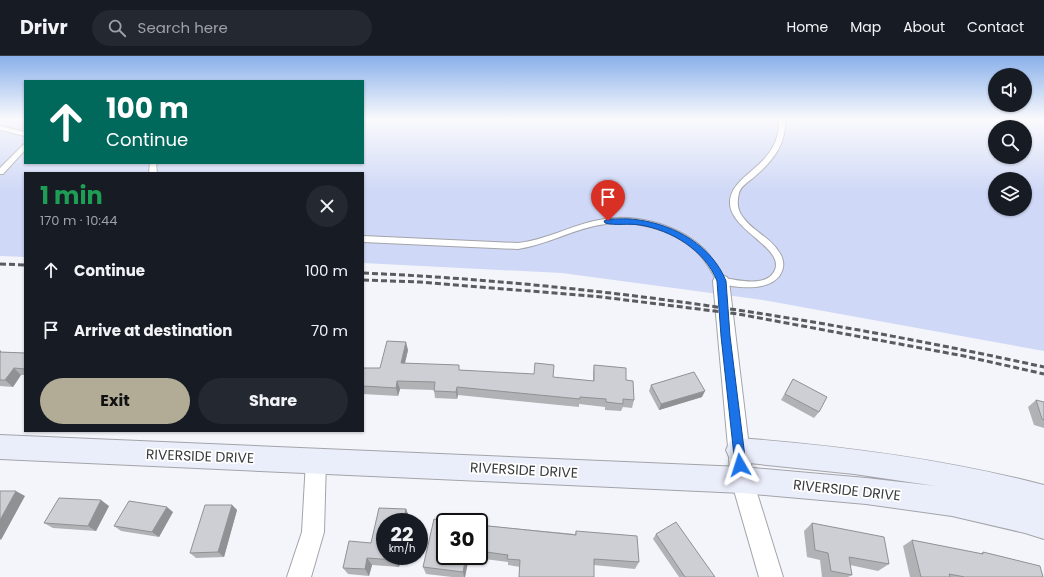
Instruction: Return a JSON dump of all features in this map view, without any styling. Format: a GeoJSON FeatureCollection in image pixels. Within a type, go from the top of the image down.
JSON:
{"type":"FeatureCollection","features":[{"type":"Feature","properties":{"kind":"street"},"geometry":{"type":"LineString","coordinates":[[721,281],[742,480],[770,577]]}},
{"type":"Feature","properties":{"kind":"street","name":"RIVERSIDE DRIVE"},"geometry":{"type":"LineString","coordinates":[[0,447],[742,480],[866,491],[952,502],[1025,518],[1044,525]]}},
{"type":"Feature","properties":{"kind":"street"},"geometry":{"type":"LineString","coordinates":[[739,450],[838,459],[892,466],[979,482],[1044,498]]}},
{"type":"Feature","properties":{"kind":"street"},"geometry":{"type":"LineString","coordinates":[[299,577],[313,532],[316,461]]}},
{"type":"Feature","properties":{"kind":"lane"},"geometry":{"type":"LineString","coordinates":[[364,239],[518,246],[550,240],[598,223],[618,221],[638,222],[668,230],[694,245],[708,258],[718,273],[721,281],[751,284],[762,283],[774,278],[779,270],[779,261],[775,252],[743,223],[736,212],[734,202],[738,188],[769,160],[779,143]]}},
{"type":"Feature","properties":{"kind":"lane"},"geometry":{"type":"LineString","coordinates":[[0,172],[24,147]]}},
{"type":"Feature","properties":{"kind":"shaded area"},"geometry":{"type":"Polygon","coordinates":[[[0,143],[24,143],[24,164],[364,164],[364,143],[988,143],[988,164],[1032,164],[1032,143],[1044,143],[1044,351],[763,300],[562,273],[364,263],[364,172],[24,172],[24,257],[0,256],[0,143]]]}},
{"type":"Feature","properties":{"kind":"building"},"geometry":{"type":"Polygon","coordinates":[[[387,341],[406,342],[401,363],[459,365],[459,370],[534,374],[535,363],[554,365],[553,377],[594,381],[594,365],[626,368],[626,380],[633,381],[634,400],[623,399],[623,404],[606,402],[606,399],[580,397],[580,399],[457,387],[456,392],[434,391],[435,382],[397,381],[396,388],[364,386],[364,368],[380,368],[387,341]]]}},
{"type":"Feature","properties":{"kind":"building"},"geometry":{"type":"Polygon","coordinates":[[[0,352],[24,353],[24,369],[14,368],[5,380],[0,380],[0,352]]]}},
{"type":"Feature","properties":{"kind":"building"},"geometry":{"type":"Polygon","coordinates":[[[694,372],[705,391],[661,404],[651,385],[694,372]]]}},
{"type":"Feature","properties":{"kind":"building"},"geometry":{"type":"Polygon","coordinates":[[[793,379],[827,397],[819,412],[785,394],[793,379]]]}},
{"type":"Feature","properties":{"kind":"building"},"geometry":{"type":"Polygon","coordinates":[[[1036,400],[1044,402],[1044,420],[1042,419],[1036,400]]]}},
{"type":"Feature","properties":{"kind":"building"},"geometry":{"type":"Polygon","coordinates":[[[0,491],[16,491],[0,520],[0,491]]]}},
{"type":"Feature","properties":{"kind":"building"},"geometry":{"type":"Polygon","coordinates":[[[59,498],[101,500],[88,526],[44,523],[59,498]]]}},
{"type":"Feature","properties":{"kind":"building"},"geometry":{"type":"Polygon","coordinates":[[[129,501],[167,507],[152,532],[114,526],[129,501]]]}},
{"type":"Feature","properties":{"kind":"building"},"geometry":{"type":"Polygon","coordinates":[[[205,505],[232,505],[218,552],[190,553],[205,505]]]}},
{"type":"Feature","properties":{"kind":"building"},"geometry":{"type":"Polygon","coordinates":[[[379,508],[406,509],[405,513],[378,513],[379,508]]]}},
{"type":"Feature","properties":{"kind":"building"},"geometry":{"type":"Polygon","coordinates":[[[434,519],[436,519],[436,565],[464,565],[463,572],[423,567],[423,565],[428,565],[428,545],[434,519]]]}},
{"type":"Feature","properties":{"kind":"building"},"geometry":{"type":"Polygon","coordinates":[[[376,521],[376,559],[367,558],[365,569],[343,568],[349,541],[371,543],[376,521]]]}},
{"type":"Feature","properties":{"kind":"building"},"geometry":{"type":"Polygon","coordinates":[[[676,522],[715,577],[685,577],[656,534],[676,522]]]}},
{"type":"Feature","properties":{"kind":"building"},"geometry":{"type":"Polygon","coordinates":[[[812,523],[884,537],[889,564],[849,557],[852,575],[831,571],[828,553],[815,550],[812,523]]]}},
{"type":"Feature","properties":{"kind":"building"},"geometry":{"type":"Polygon","coordinates":[[[488,526],[576,535],[576,531],[637,536],[639,562],[594,559],[594,577],[519,577],[520,560],[507,559],[508,555],[488,552],[488,526]]]}},
{"type":"Feature","properties":{"kind":"building"},"geometry":{"type":"Polygon","coordinates":[[[912,540],[983,554],[983,552],[1040,566],[1043,577],[965,577],[949,574],[950,577],[921,577],[912,540]]]}},
{"type":"Feature","properties":{"kind":"railway"},"geometry":{"type":"LineString","coordinates":[[0,264],[24,265]]}},
{"type":"Feature","properties":{"kind":"railway"},"geometry":{"type":"LineString","coordinates":[[364,273],[535,285],[706,305],[875,333],[1044,367]]}},
{"type":"Feature","properties":{"kind":"railway"},"geometry":{"type":"LineString","coordinates":[[364,280],[420,282],[602,297],[738,314],[964,356],[1044,374]]}},
{"type":"Feature","properties":{"kind":"route"},"geometry":{"type":"LineString","coordinates":[[608,221],[628,221],[649,224],[678,234],[702,251],[714,265],[721,281],[740,465]]}}]}
